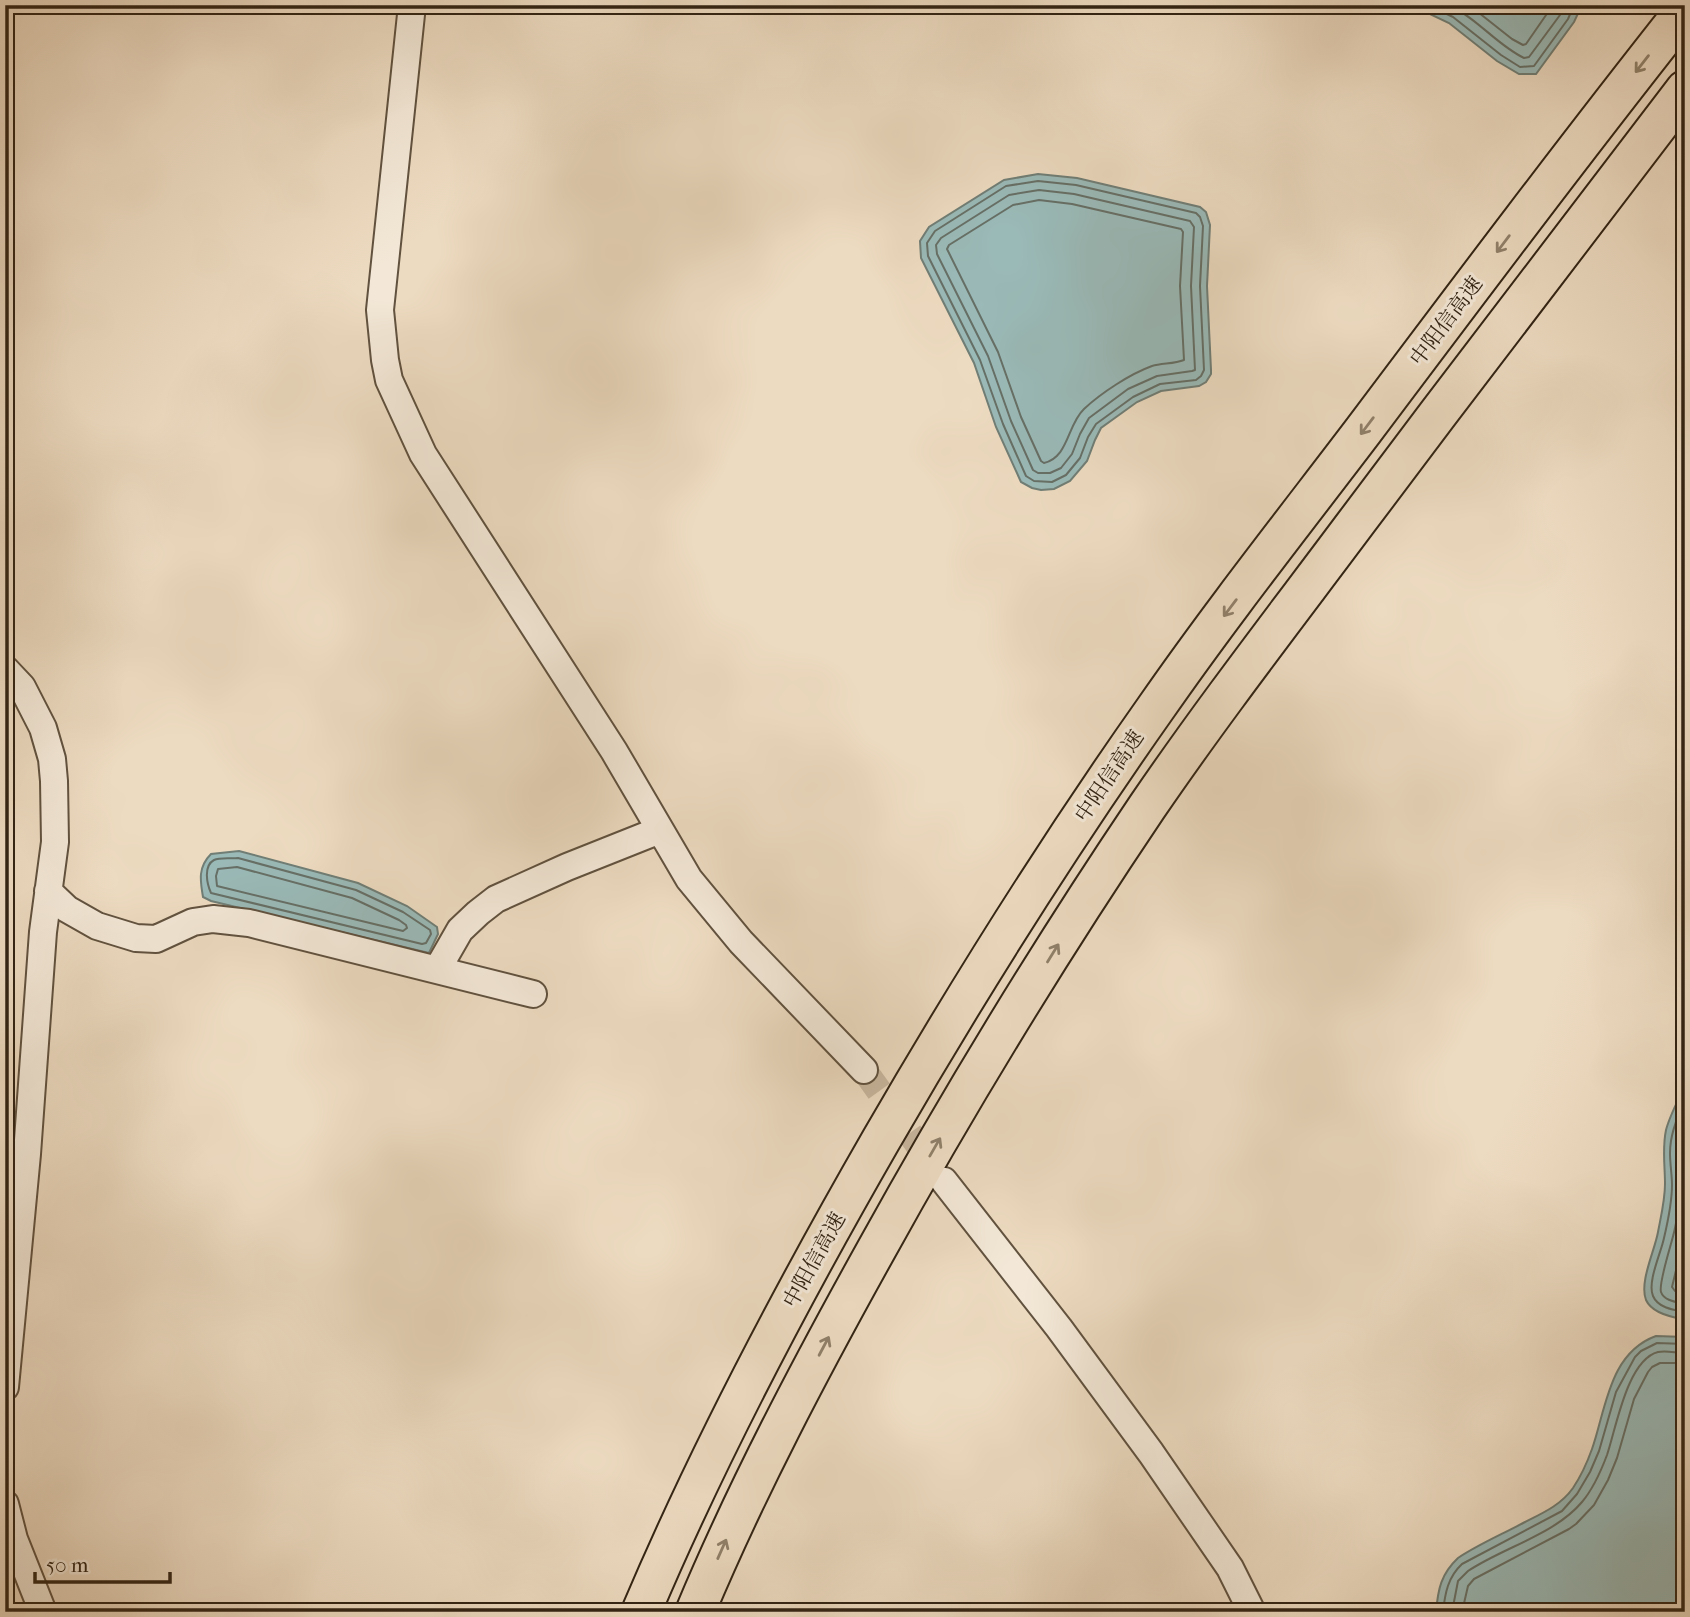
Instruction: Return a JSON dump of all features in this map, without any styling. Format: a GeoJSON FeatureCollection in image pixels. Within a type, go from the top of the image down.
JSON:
{"type":"FeatureCollection","features":[{"type":"Feature","properties":{"kind":"highway","name":"中阳信高速"},"geometry":{"type":"LineString","coordinates":[[641,1612],[726,1426],[805,1275],[950,1023],[1055,856],[1206,639],[1685,10]]}},
{"type":"Feature","properties":{"kind":"highway"},"geometry":{"type":"LineString","coordinates":[[695,1612],[764,1460],[849,1299],[949,1123],[1097,884],[1148,806],[1238,680],[1685,90]]}},
{"type":"Feature","properties":{"kind":"street"},"geometry":{"type":"LineString","coordinates":[[412,5],[380,310],[389,380],[423,454],[614,751],[689,879],[728,926],[864,1070]]}},
{"type":"Feature","properties":{"kind":"street"},"geometry":{"type":"LineString","coordinates":[[5,669],[22,687],[43,728],[52,759],[55,842],[43,932],[27,1154],[5,1387]]}},
{"type":"Feature","properties":{"kind":"street"},"geometry":{"type":"LineString","coordinates":[[437,970],[460,930],[496,899],[660,830]]}},
{"type":"Feature","properties":{"kind":"street"},"geometry":{"type":"LineString","coordinates":[[48,891],[67,909],[97,926],[136,938],[156,939],[193,922],[213,919],[249,923],[533,994]]}},
{"type":"Feature","properties":{"kind":"street"},"geometry":{"type":"LineString","coordinates":[[944,1181],[1059,1328],[1151,1453],[1230,1569],[1252,1612]]}},
{"type":"Feature","properties":{"kind":"street"},"geometry":{"type":"LineString","coordinates":[[5,1504],[10,1540],[43,1612]]}},
{"type":"Feature","properties":{"kind":"water"},"geometry":{"type":"Polygon","coordinates":[[[1411,5],[1582,5],[1574,22],[1536,74],[1519,74],[1497,61],[1449,23],[1411,5]]]}},
{"type":"Feature","properties":{"kind":"water"},"geometry":{"type":"Polygon","coordinates":[[[1038,174],[1077,178],[1200,207],[1206,212],[1210,225],[1207,286],[1211,374],[1206,382],[1199,386],[1161,391],[1137,402],[1101,428],[1087,461],[1070,481],[1054,489],[1041,490],[1021,482],[996,427],[974,363],[921,258],[920,241],[929,227],[1004,180],[1038,174]]]}},
{"type":"Feature","properties":{"kind":"water"},"geometry":{"type":"Polygon","coordinates":[[[239,851],[358,883],[407,906],[437,927],[438,934],[429,953],[203,897],[201,874],[207,859],[211,854],[239,851]]]}},
{"type":"Feature","properties":{"kind":"water"},"geometry":{"type":"Polygon","coordinates":[[[1685,1086],[1683,1319],[1667,1316],[1649,1304],[1644,1293],[1644,1284],[1664,1202],[1666,1130],[1685,1086]]]}},
{"type":"Feature","properties":{"kind":"water"},"geometry":{"type":"Polygon","coordinates":[[[1656,1336],[1685,1337],[1685,1612],[1436,1612],[1441,1582],[1458,1558],[1551,1508],[1573,1488],[1590,1454],[1606,1400],[1619,1369],[1628,1355],[1640,1344],[1656,1336]]]}},
{"type":"Feature","properties":{"kind":"tunnel"},"geometry":{"type":"LineString","coordinates":[[864,1070],[937,1171]]}}]}
